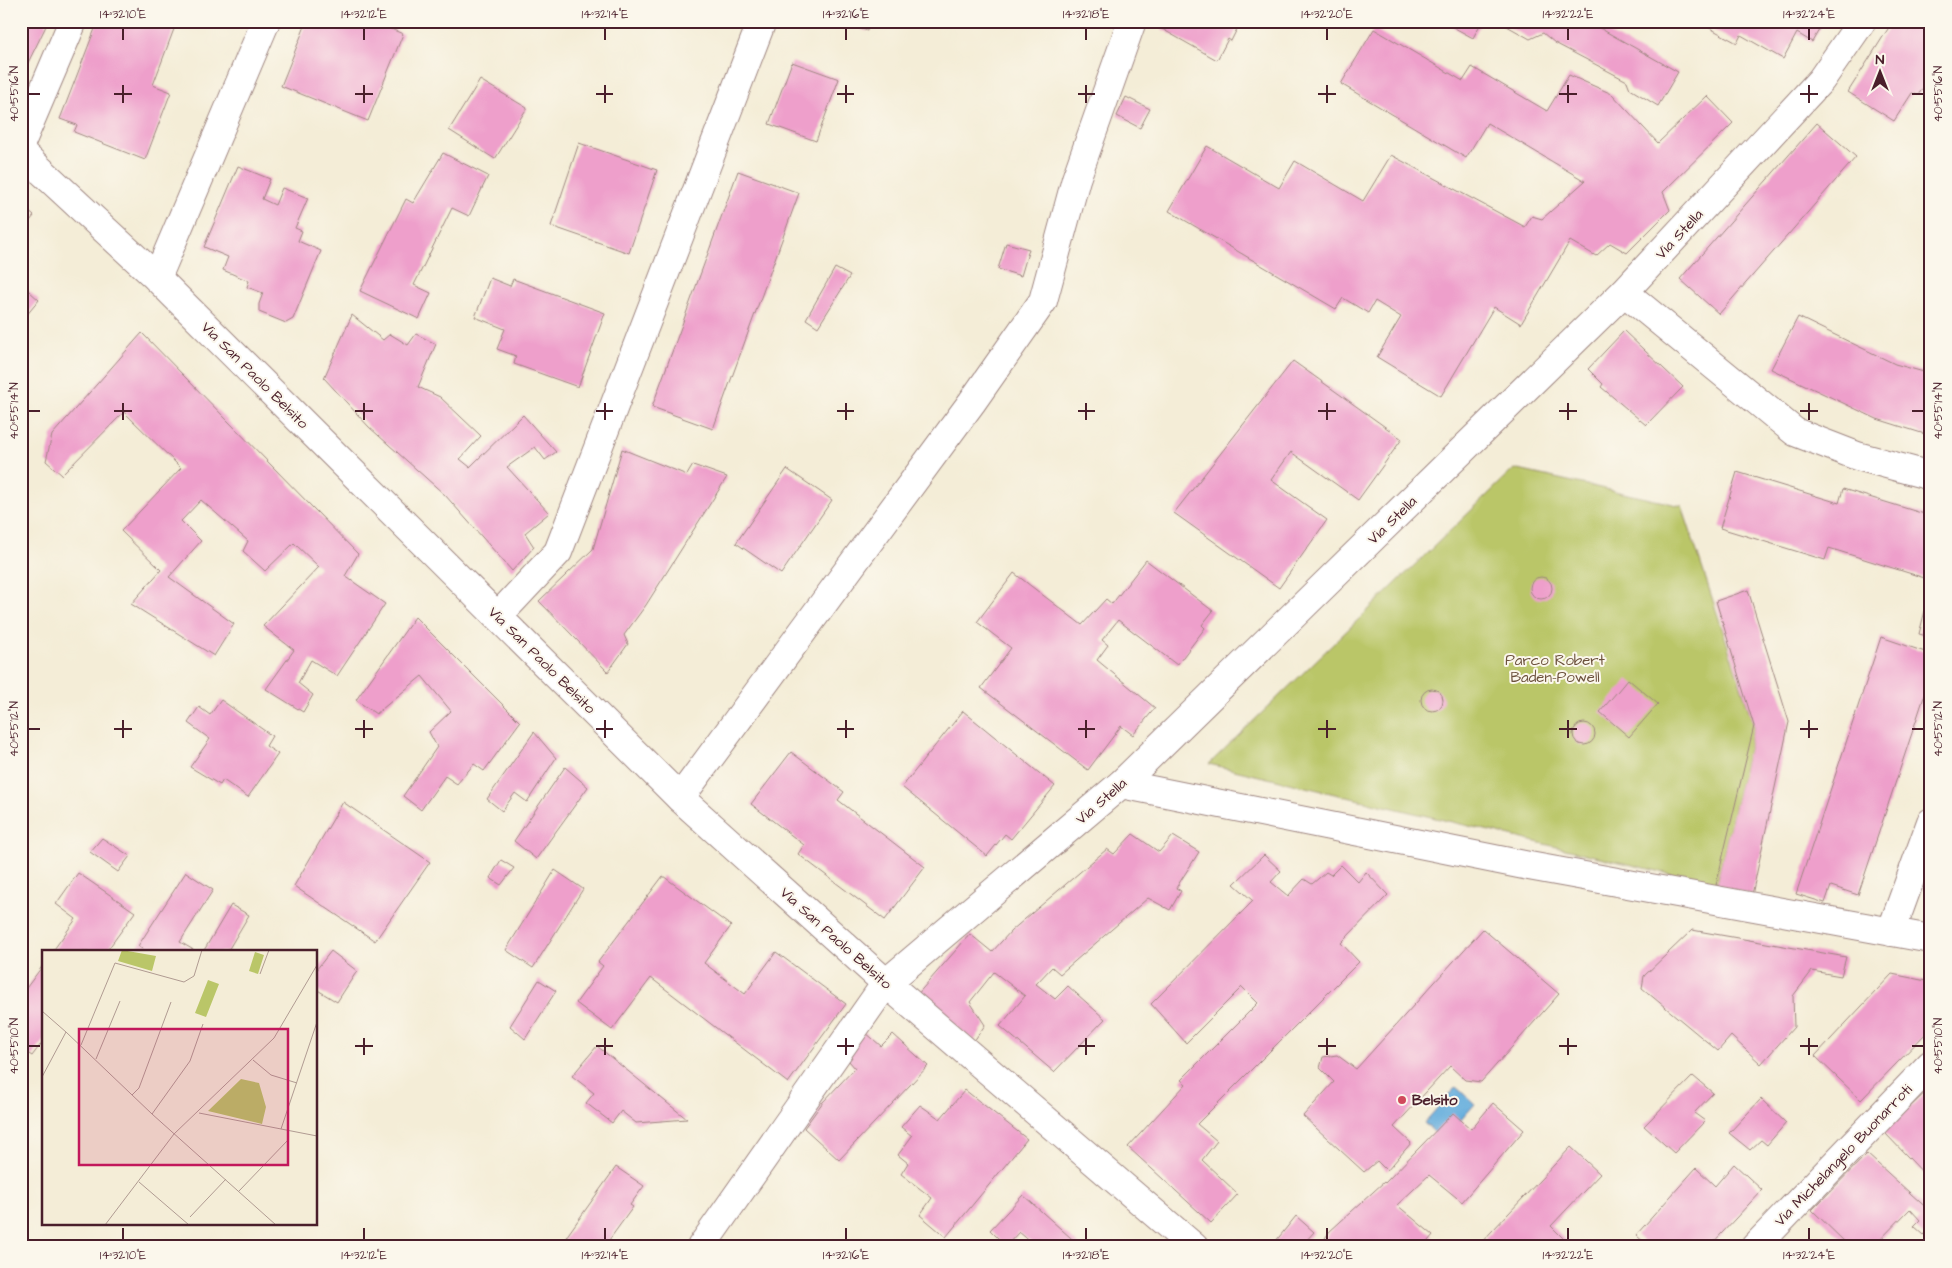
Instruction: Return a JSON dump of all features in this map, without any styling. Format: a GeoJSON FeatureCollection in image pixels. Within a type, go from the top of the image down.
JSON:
{"type":"FeatureCollection","features":[{"type":"Feature","properties":{"kind":"street"},"geometry":{"type":"LineString","coordinates":[[21,143],[73,21]]}},
{"type":"Feature","properties":{"kind":"street"},"geometry":{"type":"LineString","coordinates":[[157,278],[266,21]]}},
{"type":"Feature","properties":{"kind":"street"},"geometry":{"type":"LineString","coordinates":[[498,616],[558,552],[762,21]]}},
{"type":"Feature","properties":{"kind":"street"},"geometry":{"type":"LineString","coordinates":[[680,798],[966,410],[1043,301],[1076,178],[1132,21]]}},
{"type":"Feature","properties":{"kind":"street","name":"Via Stella"},"geometry":{"type":"LineString","coordinates":[[701,1247],[886,983],[1121,784],[1624,292],[1821,80],[1862,21]]}},
{"type":"Feature","properties":{"kind":"street","name":"Via San Paolo Belsito"},"geometry":{"type":"LineString","coordinates":[[21,152],[157,278],[680,798],[886,983],[1194,1247]]}},
{"type":"Feature","properties":{"kind":"street"},"geometry":{"type":"LineString","coordinates":[[1624,292],[1795,432],[1858,456],[1931,476]]}},
{"type":"Feature","properties":{"kind":"street"},"geometry":{"type":"LineString","coordinates":[[1121,784],[1529,866],[1931,939]]}},
{"type":"Feature","properties":{"kind":"street"},"geometry":{"type":"LineString","coordinates":[[1891,932],[1931,822]]}},
{"type":"Feature","properties":{"kind":"street","name":"Via Michelangelo Buonarroti"},"geometry":{"type":"LineString","coordinates":[[1755,1247],[1931,1064]]}},
{"type":"Feature","properties":{"kind":"green space","name":"Parco Robert Baden-Powell"},"geometry":{"type":"Polygon","coordinates":[[[1514,469],[1682,506],[1754,726],[1716,885],[1209,764],[1514,469]]]}},
{"type":"Feature","properties":{"kind":"water"},"geometry":{"type":"Polygon","coordinates":[[[1456,1087],[1475,1104],[1443,1140],[1424,1123],[1456,1087]]]}},
{"type":"Feature","properties":{"kind":"building"},"geometry":{"type":"Polygon","coordinates":[[[21,21],[44,21],[47,24],[21,77],[21,21]]]}},
{"type":"Feature","properties":{"kind":"building"},"geometry":{"type":"Polygon","coordinates":[[[98,21],[177,21],[153,85],[171,92],[145,160],[74,132],[77,125],[60,119],[98,21]]]}},
{"type":"Feature","properties":{"kind":"building"},"geometry":{"type":"Polygon","coordinates":[[[307,21],[372,21],[403,34],[368,121],[281,86],[307,21]]]}},
{"type":"Feature","properties":{"kind":"building"},"geometry":{"type":"Polygon","coordinates":[[[838,21],[870,21],[867,31],[838,21]]]}},
{"type":"Feature","properties":{"kind":"building"},"geometry":{"type":"Polygon","coordinates":[[[1167,21],[1194,21],[1199,24],[1201,21],[1241,21],[1231,41],[1228,39],[1217,60],[1162,29],[1167,21]]]}},
{"type":"Feature","properties":{"kind":"building"},"geometry":{"type":"Polygon","coordinates":[[[1442,21],[1482,21],[1473,38],[1442,21]]]}},
{"type":"Feature","properties":{"kind":"building"},"geometry":{"type":"Polygon","coordinates":[[[1498,21],[1587,21],[1678,72],[1658,106],[1630,89],[1627,81],[1555,43],[1543,33],[1530,39],[1498,21]]]}},
{"type":"Feature","properties":{"kind":"building"},"geometry":{"type":"Polygon","coordinates":[[[1697,21],[1819,21],[1823,23],[1812,42],[1797,33],[1783,59],[1741,35],[1737,43],[1697,21]]]}},
{"type":"Feature","properties":{"kind":"building"},"geometry":{"type":"Polygon","coordinates":[[[1893,21],[1931,21],[1931,77],[1918,95],[1912,93],[1894,121],[1848,92],[1893,21]]]}},
{"type":"Feature","properties":{"kind":"building"},"geometry":{"type":"Polygon","coordinates":[[[1374,29],[1463,81],[1472,67],[1547,111],[1569,75],[1612,94],[1658,143],[1707,96],[1733,123],[1663,192],[1670,210],[1627,253],[1610,243],[1596,256],[1570,241],[1521,324],[1494,307],[1441,396],[1377,357],[1401,317],[1375,301],[1368,313],[1343,298],[1336,309],[1169,211],[1207,146],[1279,188],[1295,161],[1363,201],[1391,155],[1525,227],[1532,216],[1542,219],[1585,181],[1487,123],[1466,158],[1341,84],[1374,29]]]}},
{"type":"Feature","properties":{"kind":"building"},"geometry":{"type":"Polygon","coordinates":[[[792,62],[839,79],[816,141],[769,124],[792,62]]]}},
{"type":"Feature","properties":{"kind":"building"},"geometry":{"type":"Polygon","coordinates":[[[480,80],[527,108],[495,159],[449,130],[480,80]]]}},
{"type":"Feature","properties":{"kind":"building"},"geometry":{"type":"Polygon","coordinates":[[[1126,97],[1150,109],[1140,128],[1117,116],[1126,97]]]}},
{"type":"Feature","properties":{"kind":"building"},"geometry":{"type":"Polygon","coordinates":[[[1817,123],[1856,157],[1719,314],[1680,279],[1817,123]]]}},
{"type":"Feature","properties":{"kind":"building"},"geometry":{"type":"Polygon","coordinates":[[[579,143],[657,170],[629,253],[551,226],[579,143]]]}},
{"type":"Feature","properties":{"kind":"building"},"geometry":{"type":"Polygon","coordinates":[[[443,153],[488,176],[469,216],[452,208],[414,285],[431,293],[419,319],[360,291],[406,199],[413,203],[443,153]]]}},
{"type":"Feature","properties":{"kind":"building"},"geometry":{"type":"Polygon","coordinates":[[[238,166],[270,179],[262,199],[275,205],[282,188],[308,198],[295,228],[302,231],[298,241],[321,251],[293,319],[286,323],[259,312],[259,304],[263,293],[247,287],[249,281],[223,270],[228,257],[204,247],[238,166]]]}},
{"type":"Feature","properties":{"kind":"building"},"geometry":{"type":"Polygon","coordinates":[[[738,171],[799,193],[713,429],[652,407],[738,171]]]}},
{"type":"Feature","properties":{"kind":"building"},"geometry":{"type":"Polygon","coordinates":[[[21,205],[34,216],[21,232],[21,205]]]}},
{"type":"Feature","properties":{"kind":"building"},"geometry":{"type":"Polygon","coordinates":[[[1006,243],[1029,249],[1021,276],[998,269],[1006,243]]]}},
{"type":"Feature","properties":{"kind":"building"},"geometry":{"type":"Polygon","coordinates":[[[835,268],[850,276],[818,327],[806,319],[835,268]]]}},
{"type":"Feature","properties":{"kind":"building"},"geometry":{"type":"Polygon","coordinates":[[[490,278],[510,286],[513,279],[605,313],[578,387],[514,364],[516,356],[497,349],[505,329],[475,317],[490,278]]]}},
{"type":"Feature","properties":{"kind":"building"},"geometry":{"type":"Polygon","coordinates":[[[21,284],[39,300],[21,322],[21,284]]]}},
{"type":"Feature","properties":{"kind":"building"},"geometry":{"type":"Polygon","coordinates":[[[352,315],[383,340],[390,334],[408,345],[416,334],[436,344],[418,387],[440,397],[481,436],[460,459],[470,467],[523,415],[556,452],[545,460],[535,447],[507,467],[549,513],[525,533],[534,547],[512,571],[445,495],[369,427],[324,378],[352,315]]]}},
{"type":"Feature","properties":{"kind":"building"},"geometry":{"type":"Polygon","coordinates":[[[1798,317],[1895,364],[1931,374],[1931,436],[1877,419],[1771,369],[1798,317]]]}},
{"type":"Feature","properties":{"kind":"building"},"geometry":{"type":"Polygon","coordinates":[[[1624,331],[1683,387],[1646,425],[1601,387],[1603,384],[1588,369],[1624,331]]]}},
{"type":"Feature","properties":{"kind":"building"},"geometry":{"type":"Polygon","coordinates":[[[142,333],[358,554],[345,576],[385,604],[337,676],[311,660],[298,683],[313,695],[303,712],[266,689],[294,650],[263,626],[319,567],[294,543],[265,571],[243,551],[248,541],[201,500],[181,521],[201,541],[169,577],[234,624],[214,656],[131,604],[161,570],[121,531],[181,468],[124,412],[62,475],[46,461],[52,435],[142,333]]]}},
{"type":"Feature","properties":{"kind":"building"},"geometry":{"type":"Polygon","coordinates":[[[1293,361],[1402,439],[1358,500],[1291,452],[1271,480],[1327,520],[1279,588],[1174,513],[1293,361]]]}},
{"type":"Feature","properties":{"kind":"building"},"geometry":{"type":"Polygon","coordinates":[[[622,449],[687,475],[693,465],[727,477],[646,605],[624,635],[628,644],[608,672],[539,601],[593,549],[622,449]]]}},
{"type":"Feature","properties":{"kind":"building"},"geometry":{"type":"Polygon","coordinates":[[[787,469],[832,500],[781,574],[736,543],[787,469]]]}},
{"type":"Feature","properties":{"kind":"building"},"geometry":{"type":"Polygon","coordinates":[[[1737,472],[1839,503],[1843,489],[1931,516],[1931,580],[1829,548],[1825,560],[1720,528],[1737,472]]]}},
{"type":"Feature","properties":{"kind":"building"},"geometry":{"type":"Polygon","coordinates":[[[1146,560],[1213,611],[1202,625],[1205,628],[1177,665],[1118,620],[1102,640],[1108,645],[1097,660],[1155,708],[1133,735],[1121,726],[1088,770],[981,688],[1011,648],[977,622],[1014,573],[1082,625],[1106,599],[1112,604],[1146,560]]]}},
{"type":"Feature","properties":{"kind":"building"},"geometry":{"type":"Polygon","coordinates":[[[1541,577],[1551,584],[1552,588],[1545,598],[1541,599],[1531,592],[1530,588],[1537,578],[1541,577]]]}},
{"type":"Feature","properties":{"kind":"building"},"geometry":{"type":"Polygon","coordinates":[[[1748,590],[1789,722],[1752,895],[1716,885],[1754,726],[1716,601],[1748,590]]]}},
{"type":"Feature","properties":{"kind":"building"},"geometry":{"type":"Polygon","coordinates":[[[1929,595],[1931,596],[1931,637],[1919,634],[1929,595]]]}},
{"type":"Feature","properties":{"kind":"building"},"geometry":{"type":"Polygon","coordinates":[[[415,617],[520,722],[484,771],[474,764],[457,784],[445,776],[421,810],[403,796],[437,747],[429,732],[451,711],[422,676],[376,714],[356,700],[415,617]]]}},
{"type":"Feature","properties":{"kind":"building"},"geometry":{"type":"Polygon","coordinates":[[[1881,637],[1931,654],[1931,676],[1858,895],[1831,886],[1825,903],[1796,894],[1881,637]]]}},
{"type":"Feature","properties":{"kind":"building"},"geometry":{"type":"Polygon","coordinates":[[[1628,679],[1658,704],[1629,737],[1600,712],[1628,679]]]}},
{"type":"Feature","properties":{"kind":"building"},"geometry":{"type":"Polygon","coordinates":[[[1432,689],[1440,692],[1443,700],[1440,708],[1432,711],[1424,708],[1421,700],[1424,692],[1432,689]]]}},
{"type":"Feature","properties":{"kind":"building"},"geometry":{"type":"Polygon","coordinates":[[[221,700],[272,736],[266,746],[278,754],[248,797],[223,780],[220,785],[190,767],[210,739],[188,723],[199,707],[210,715],[221,700]]]}},
{"type":"Feature","properties":{"kind":"building"},"geometry":{"type":"Polygon","coordinates":[[[963,711],[1055,786],[1011,839],[1005,834],[987,856],[902,787],[963,711]]]}},
{"type":"Feature","properties":{"kind":"building"},"geometry":{"type":"Polygon","coordinates":[[[1584,723],[1592,726],[1595,734],[1592,742],[1584,745],[1576,742],[1573,734],[1576,726],[1584,723]]]}},
{"type":"Feature","properties":{"kind":"building"},"geometry":{"type":"Polygon","coordinates":[[[534,732],[556,758],[527,802],[515,793],[502,811],[487,799],[534,732]]]}},
{"type":"Feature","properties":{"kind":"building"},"geometry":{"type":"Polygon","coordinates":[[[791,752],[844,792],[838,800],[925,867],[885,920],[798,854],[804,845],[751,804],[791,752]]]}},
{"type":"Feature","properties":{"kind":"building"},"geometry":{"type":"Polygon","coordinates":[[[565,767],[588,787],[536,859],[514,841],[565,767]]]}},
{"type":"Feature","properties":{"kind":"building"},"geometry":{"type":"Polygon","coordinates":[[[343,802],[430,862],[375,941],[294,886],[343,802]]]}},
{"type":"Feature","properties":{"kind":"building"},"geometry":{"type":"Polygon","coordinates":[[[1133,834],[1159,852],[1173,836],[1199,852],[1176,888],[1181,891],[1170,910],[1148,898],[1060,974],[1052,967],[1036,984],[1055,999],[1068,986],[1105,1019],[1054,1072],[1000,1026],[1025,996],[994,972],[970,1002],[985,1025],[974,1041],[916,996],[970,934],[992,952],[1011,931],[1107,849],[1114,854],[1133,834]]]}},
{"type":"Feature","properties":{"kind":"building"},"geometry":{"type":"Polygon","coordinates":[[[102,838],[130,856],[118,872],[90,852],[102,838]]]}},
{"type":"Feature","properties":{"kind":"building"},"geometry":{"type":"Polygon","coordinates":[[[1264,855],[1281,871],[1271,882],[1288,896],[1304,879],[1312,884],[1326,872],[1331,875],[1341,865],[1358,882],[1366,872],[1388,895],[1341,943],[1359,962],[1197,1124],[1217,1141],[1202,1160],[1238,1194],[1211,1223],[1128,1147],[1186,1084],[1181,1080],[1258,1003],[1242,987],[1186,1043],[1151,1004],[1253,901],[1234,884],[1264,855]]]}},
{"type":"Feature","properties":{"kind":"building"},"geometry":{"type":"Polygon","coordinates":[[[501,860],[514,868],[501,885],[490,878],[501,860]]]}},
{"type":"Feature","properties":{"kind":"building"},"geometry":{"type":"Polygon","coordinates":[[[555,870],[583,889],[533,968],[506,950],[555,870]]]}},
{"type":"Feature","properties":{"kind":"building"},"geometry":{"type":"Polygon","coordinates":[[[186,872],[213,890],[180,942],[194,950],[143,950],[138,946],[186,872]]]}},
{"type":"Feature","properties":{"kind":"building"},"geometry":{"type":"Polygon","coordinates":[[[78,873],[135,912],[107,950],[53,950],[76,919],[56,904],[78,873]]]}},
{"type":"Feature","properties":{"kind":"building"},"geometry":{"type":"Polygon","coordinates":[[[663,876],[731,926],[704,963],[745,994],[776,952],[846,1004],[788,1083],[651,978],[612,1030],[576,1003],[603,966],[598,962],[663,876]]]}},
{"type":"Feature","properties":{"kind":"building"},"geometry":{"type":"Polygon","coordinates":[[[231,905],[249,915],[228,950],[204,950],[231,905]]]}},
{"type":"Feature","properties":{"kind":"building"},"geometry":{"type":"Polygon","coordinates":[[[1483,929],[1559,994],[1481,1082],[1465,1080],[1450,1066],[1394,1127],[1411,1143],[1387,1171],[1377,1161],[1364,1172],[1303,1116],[1334,1082],[1320,1068],[1323,1057],[1337,1055],[1356,1069],[1483,929]]]}},
{"type":"Feature","properties":{"kind":"building"},"geometry":{"type":"Polygon","coordinates":[[[1692,930],[1846,957],[1841,976],[1812,971],[1793,996],[1794,1027],[1761,1064],[1731,1036],[1718,1051],[1642,988],[1644,976],[1692,930]]]}},
{"type":"Feature","properties":{"kind":"building"},"geometry":{"type":"Polygon","coordinates":[[[331,951],[357,971],[337,1002],[318,990],[318,967],[331,951]]]}},
{"type":"Feature","properties":{"kind":"building"},"geometry":{"type":"Polygon","coordinates":[[[42,967],[42,1043],[32,1056],[21,1049],[21,995],[42,967]]]}},
{"type":"Feature","properties":{"kind":"building"},"geometry":{"type":"Polygon","coordinates":[[[1892,974],[1931,982],[1931,1028],[1861,1100],[1815,1056],[1892,974]]]}},
{"type":"Feature","properties":{"kind":"building"},"geometry":{"type":"Polygon","coordinates":[[[539,980],[556,991],[525,1039],[510,1026],[539,980]]]}},
{"type":"Feature","properties":{"kind":"building"},"geometry":{"type":"Polygon","coordinates":[[[865,1032],[881,1046],[893,1034],[928,1066],[839,1160],[804,1128],[823,1102],[855,1068],[843,1054],[865,1032]]]}},
{"type":"Feature","properties":{"kind":"building"},"geometry":{"type":"Polygon","coordinates":[[[597,1046],[687,1119],[636,1123],[621,1111],[612,1123],[586,1103],[594,1093],[572,1076],[597,1046]]]}},
{"type":"Feature","properties":{"kind":"building"},"geometry":{"type":"Polygon","coordinates":[[[1693,1076],[1713,1093],[1694,1113],[1705,1121],[1674,1153],[1644,1126],[1693,1076]]]}},
{"type":"Feature","properties":{"kind":"building"},"geometry":{"type":"Polygon","coordinates":[[[1931,1087],[1931,1181],[1884,1132],[1931,1087]]]}},
{"type":"Feature","properties":{"kind":"building"},"geometry":{"type":"Polygon","coordinates":[[[965,1090],[1027,1139],[946,1237],[920,1215],[932,1198],[901,1174],[908,1163],[898,1155],[912,1136],[901,1127],[920,1105],[940,1119],[965,1090]]]}},
{"type":"Feature","properties":{"kind":"building"},"geometry":{"type":"Polygon","coordinates":[[[1761,1099],[1786,1123],[1767,1145],[1761,1140],[1750,1150],[1729,1133],[1761,1099]]]}},
{"type":"Feature","properties":{"kind":"building"},"geometry":{"type":"Polygon","coordinates":[[[1493,1103],[1524,1130],[1462,1202],[1429,1175],[1397,1205],[1433,1235],[1423,1247],[1320,1247],[1329,1232],[1385,1183],[1453,1113],[1471,1129],[1493,1103]]]}},
{"type":"Feature","properties":{"kind":"building"},"geometry":{"type":"Polygon","coordinates":[[[1571,1147],[1600,1174],[1551,1226],[1572,1247],[1477,1247],[1571,1147]]]}},
{"type":"Feature","properties":{"kind":"building"},"geometry":{"type":"Polygon","coordinates":[[[1867,1154],[1931,1212],[1931,1228],[1924,1235],[1914,1226],[1920,1220],[1910,1209],[1873,1247],[1850,1247],[1812,1210],[1867,1154]]]}},
{"type":"Feature","properties":{"kind":"building"},"geometry":{"type":"Polygon","coordinates":[[[1734,1164],[1762,1190],[1709,1247],[1649,1247],[1636,1235],[1696,1168],[1715,1186],[1734,1164]]]}},
{"type":"Feature","properties":{"kind":"building"},"geometry":{"type":"Polygon","coordinates":[[[616,1167],[644,1186],[630,1205],[633,1207],[604,1247],[559,1247],[616,1167]]]}},
{"type":"Feature","properties":{"kind":"building"},"geometry":{"type":"Polygon","coordinates":[[[1023,1195],[1081,1247],[1037,1247],[1019,1232],[1006,1246],[990,1230],[1023,1195]]]}},
{"type":"Feature","properties":{"kind":"building"},"geometry":{"type":"Polygon","coordinates":[[[1296,1216],[1314,1232],[1305,1242],[1310,1247],[1271,1247],[1296,1216]]]}},
{"type":"Feature","properties":{"kind":"place","name":"Belsito"},"geometry":{"type":"Point","coordinates":[1402,1100]}}]}
